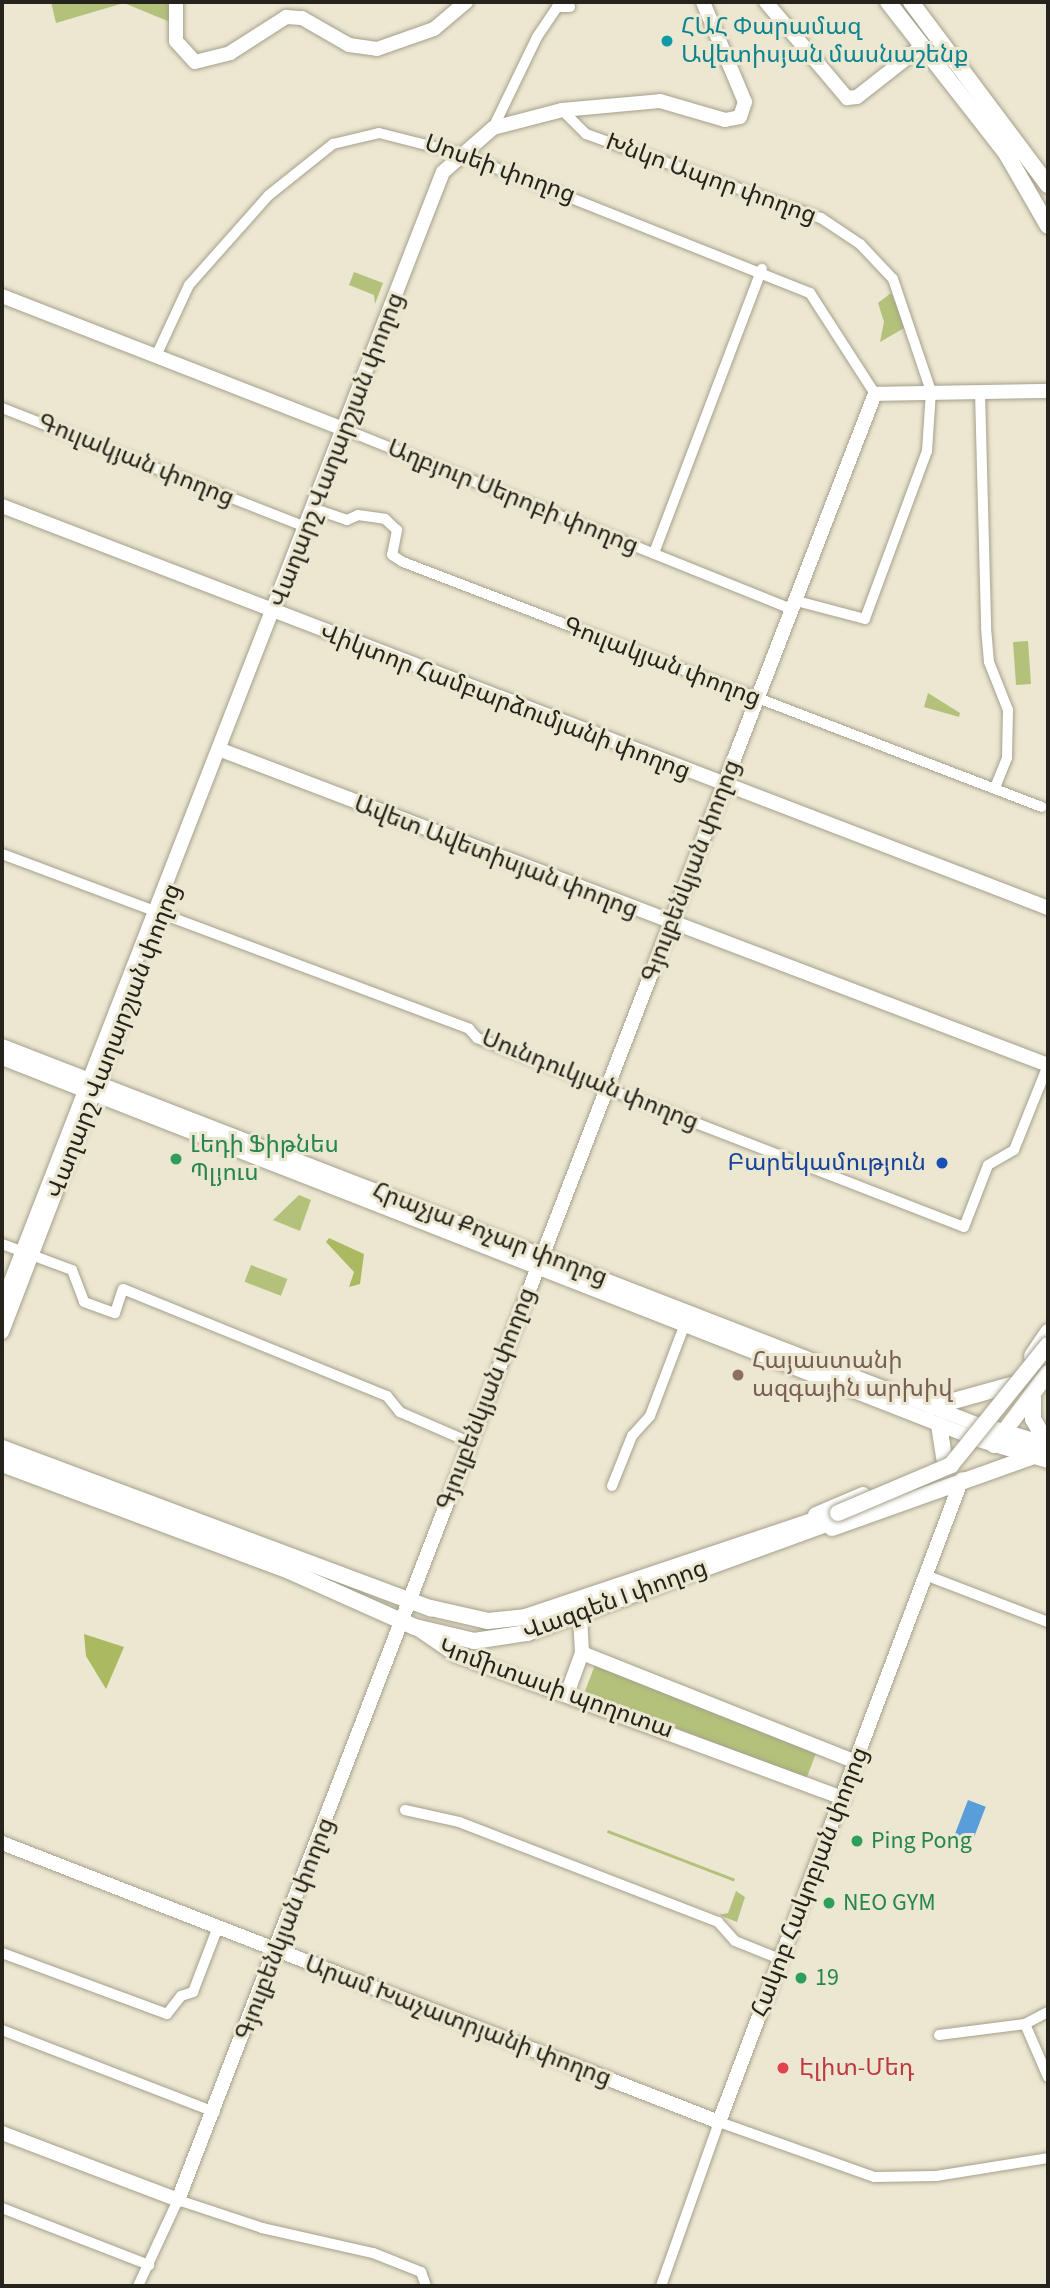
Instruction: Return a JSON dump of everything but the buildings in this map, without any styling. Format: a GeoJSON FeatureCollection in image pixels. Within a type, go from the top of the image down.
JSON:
{"type":"FeatureCollection","features":[{"type":"Feature","properties":{"kind":"main road"},"geometry":{"type":"LineString","coordinates":[[888,2],[1006,153],[1048,226]]}},
{"type":"Feature","properties":{"kind":"main road"},"geometry":{"type":"LineString","coordinates":[[911,2],[1048,185]]}},
{"type":"Feature","properties":{"kind":"main road"},"geometry":{"type":"LineString","coordinates":[[988,1432],[1011,1385],[1048,1332]]}},
{"type":"Feature","properties":{"kind":"main road"},"geometry":{"type":"LineString","coordinates":[[988,1432],[1048,1345]]}},
{"type":"Feature","properties":{"kind":"main road"},"geometry":{"type":"LineString","coordinates":[[988,1432],[1048,1354]]}},
{"type":"Feature","properties":{"kind":"main road"},"geometry":{"type":"LineString","coordinates":[[946,1462],[1033,1398],[1048,1373]]}},
{"type":"Feature","properties":{"kind":"main road"},"geometry":{"type":"LineString","coordinates":[[932,1407],[1011,1385]]}},
{"type":"Feature","properties":{"kind":"main road"},"geometry":{"type":"LineString","coordinates":[[1011,1385],[1021,1399],[1033,1398]]}},
{"type":"Feature","properties":{"kind":"main road"},"geometry":{"type":"LineString","coordinates":[[1033,1398],[1033,1419],[1048,1445]]}},
{"type":"Feature","properties":{"kind":"main road"},"geometry":{"type":"LineString","coordinates":[[939,1425],[946,1462],[962,1479]]}},
{"type":"Feature","properties":{"kind":"main road"},"geometry":{"type":"LineString","coordinates":[[988,1432],[1048,1445]]}},
{"type":"Feature","properties":{"kind":"main road"},"geometry":{"type":"LineString","coordinates":[[988,1432],[1031,1457],[1048,1460]]}},
{"type":"Feature","properties":{"kind":"main road","name":"Վազգեն I փողոց"},"geometry":{"type":"LineString","coordinates":[[408,1600],[473,1619],[526,1618],[839,1516],[945,1476],[988,1432]]}},
{"type":"Feature","properties":{"kind":"main road"},"geometry":{"type":"LineString","coordinates":[[2,1448],[408,1600]]}},
{"type":"Feature","properties":{"kind":"main road","name":"Վազգեն I փողոց"},"geometry":{"type":"LineString","coordinates":[[809,1526],[840,1526],[962,1479],[1031,1457]]}},
{"type":"Feature","properties":{"kind":"main road","name":"Վազգեն I փողոց"},"geometry":{"type":"LineString","coordinates":[[408,1624],[498,1640],[580,1614],[809,1526],[946,1462]]}},
{"type":"Feature","properties":{"kind":"main road","name":"Կոմիտասի պողոտա"},"geometry":{"type":"LineString","coordinates":[[2,1464],[408,1624]]}},
{"type":"Feature","properties":{"kind":"street"},"geometry":{"type":"LineString","coordinates":[[176,2],[176,41],[195,62],[211,62],[286,17],[302,18],[349,45],[377,49],[434,29],[466,2]]}},
{"type":"Feature","properties":{"kind":"street"},"geometry":{"type":"LineString","coordinates":[[458,153],[493,128],[562,110],[660,101],[725,120],[740,117],[745,102],[703,2]]}},
{"type":"Feature","properties":{"kind":"street"},"geometry":{"type":"LineString","coordinates":[[766,2],[847,98],[857,97],[922,46]]}},
{"type":"Feature","properties":{"kind":"street"},"geometry":{"type":"LineString","coordinates":[[493,128],[537,37],[557,7],[570,7]]}},
{"type":"Feature","properties":{"kind":"street","name":"Խնկո Ապոր փողոց"},"geometry":{"type":"LineString","coordinates":[[562,110],[586,134],[803,210],[860,244],[893,279],[914,326],[930,396],[930,440],[865,619],[791,604]]}},
{"type":"Feature","properties":{"kind":"street","name":"Սոսեի փողոց"},"geometry":{"type":"LineString","coordinates":[[156,356],[196,276],[269,195],[317,154],[347,138],[379,133],[458,153],[762,269],[810,293],[875,394]]}},
{"type":"Feature","properties":{"kind":"street","name":"Վաղարշ Վաղարշյան փողոց"},"geometry":{"type":"LineString","coordinates":[[2,1332],[26,1253],[158,915],[220,769],[221,750],[309,528],[443,172],[458,153]]}},
{"type":"Feature","properties":{"kind":"street"},"geometry":{"type":"LineString","coordinates":[[654,553],[762,269]]}},
{"type":"Feature","properties":{"kind":"street","name":"Աղբյուր Սերոբի փողոց"},"geometry":{"type":"LineString","coordinates":[[2,296],[654,553],[791,604]]}},
{"type":"Feature","properties":{"kind":"street"},"geometry":{"type":"LineString","coordinates":[[875,394],[930,396],[1048,390]]}},
{"type":"Feature","properties":{"kind":"street"},"geometry":{"type":"LineString","coordinates":[[980,392],[988,650],[1008,710],[1007,758],[996,785]]}},
{"type":"Feature","properties":{"kind":"street","name":"Գյուլբենկյան փողոց"},"geometry":{"type":"LineString","coordinates":[[139,2286],[215,2112],[408,1624],[408,1600],[758,700],[791,604],[875,394]]}},
{"type":"Feature","properties":{"kind":"street","name":"Գուլակյան փողոց"},"geometry":{"type":"LineString","coordinates":[[2,408],[309,528]]}},
{"type":"Feature","properties":{"kind":"street","name":"Վիկտոր Համբարձումյանի փողոց"},"geometry":{"type":"LineString","coordinates":[[2,506],[275,614],[1048,908]]}},
{"type":"Feature","properties":{"kind":"street","name":"Գուլակյան փողոց"},"geometry":{"type":"LineString","coordinates":[[315,509],[347,520],[358,515],[385,519],[397,530],[396,559],[758,700],[996,785],[1042,807]]}},
{"type":"Feature","properties":{"kind":"street","name":"Ավետ Ավետիսյան փողոց"},"geometry":{"type":"LineString","coordinates":[[221,750],[670,925],[1048,1065]]}},
{"type":"Feature","properties":{"kind":"street","name":"Սունդուկյան փողոց"},"geometry":{"type":"LineString","coordinates":[[2,855],[470,1029],[477,1038],[964,1227],[988,1165],[1014,1150],[1048,1065]]}},
{"type":"Feature","properties":{"kind":"street","name":"Հրաչյա Քոչար փողոց"},"geometry":{"type":"LineString","coordinates":[[2,1045],[90,1086]]}},
{"type":"Feature","properties":{"kind":"street","name":"Հրաչյա Քոչար փողոց"},"geometry":{"type":"LineString","coordinates":[[2,1058],[90,1086],[932,1407],[988,1432]]}},
{"type":"Feature","properties":{"kind":"street"},"geometry":{"type":"LineString","coordinates":[[2,1244],[72,1270],[84,1303],[115,1312],[123,1289],[387,1396],[400,1412],[469,1442]]}},
{"type":"Feature","properties":{"kind":"street","name":"Վաղարշ Վաղարշյան փողոց"},"geometry":{"type":"LineString","coordinates":[[2,1304],[26,1253]]}},
{"type":"Feature","properties":{"kind":"street","name":"Հրաչյա Քոչար փողոց"},"geometry":{"type":"LineString","coordinates":[[540,1259],[939,1425],[988,1432]]}},
{"type":"Feature","properties":{"kind":"street"},"geometry":{"type":"LineString","coordinates":[[612,1486],[632,1436],[650,1416],[686,1321]]}},
{"type":"Feature","properties":{"kind":"street","name":"Հակոբ Հակոբյան փողոց"},"geometry":{"type":"LineString","coordinates":[[661,2286],[719,2122],[928,1576],[962,1479]]}},
{"type":"Feature","properties":{"kind":"street"},"geometry":{"type":"LineString","coordinates":[[928,1576],[1048,1622]]}},
{"type":"Feature","properties":{"kind":"street"},"geometry":{"type":"LineString","coordinates":[[567,1694],[582,1653],[580,1614]]}},
{"type":"Feature","properties":{"kind":"street","name":"Կոմիտասի պողոտա"},"geometry":{"type":"LineString","coordinates":[[408,1624],[440,1648],[843,1798]]}},
{"type":"Feature","properties":{"kind":"street","name":"Կոմիտասի պողոտա"},"geometry":{"type":"LineString","coordinates":[[582,1653],[856,1762]]}},
{"type":"Feature","properties":{"kind":"street"},"geometry":{"type":"LineString","coordinates":[[405,1810],[459,1822],[552,1857],[724,1926],[734,1941],[782,1960]]}},
{"type":"Feature","properties":{"kind":"street","name":"Արամ Խաչատրյանի փողոց"},"geometry":{"type":"LineString","coordinates":[[2,1843],[719,2122]]}},
{"type":"Feature","properties":{"kind":"street"},"geometry":{"type":"LineString","coordinates":[[2,1953],[162,2014],[193,1992],[218,1927]]}},
{"type":"Feature","properties":{"kind":"street"},"geometry":{"type":"LineString","coordinates":[[939,2035],[1025,2024],[1048,2012]]}},
{"type":"Feature","properties":{"kind":"street"},"geometry":{"type":"LineString","coordinates":[[1025,2024],[1048,2077]]}},
{"type":"Feature","properties":{"kind":"street"},"geometry":{"type":"LineString","coordinates":[[2,2030],[215,2112]]}},
{"type":"Feature","properties":{"kind":"street"},"geometry":{"type":"LineString","coordinates":[[719,2122],[874,2177],[936,2176],[1048,2158]]}},
{"type":"Feature","properties":{"kind":"street"},"geometry":{"type":"LineString","coordinates":[[2,2133],[178,2200],[373,2253],[421,2272],[426,2286]]}},
{"type":"Feature","properties":{"kind":"street"},"geometry":{"type":"LineString","coordinates":[[2,2208],[149,2265]]}},
{"type":"Feature","properties":{"kind":"green space"},"geometry":{"type":"Polygon","coordinates":[[[51,2],[172,2],[170,22],[124,3],[56,23],[51,2]]]}},
{"type":"Feature","properties":{"kind":"green space"},"geometry":{"type":"Polygon","coordinates":[[[354,272],[383,283],[375,304],[374,295],[349,285],[354,272]]]}},
{"type":"Feature","properties":{"kind":"green space"},"geometry":{"type":"Polygon","coordinates":[[[891,293],[906,327],[880,342],[884,322],[878,303],[891,293]]]}},
{"type":"Feature","properties":{"kind":"green space"},"geometry":{"type":"Polygon","coordinates":[[[1028,641],[1031,684],[1016,685],[1013,642],[1028,641]]]}},
{"type":"Feature","properties":{"kind":"green space"},"geometry":{"type":"Polygon","coordinates":[[[928,693],[960,713],[959,717],[924,707],[928,693]]]}},
{"type":"Feature","properties":{"kind":"green space"},"geometry":{"type":"Polygon","coordinates":[[[299,1195],[311,1200],[300,1231],[273,1220],[299,1195]]]}},
{"type":"Feature","properties":{"kind":"green space"},"geometry":{"type":"Polygon","coordinates":[[[329,1238],[364,1254],[360,1284],[349,1287],[354,1272],[326,1242],[329,1238]]]}},
{"type":"Feature","properties":{"kind":"green space"},"geometry":{"type":"Polygon","coordinates":[[[251,1265],[287,1279],[281,1296],[245,1282],[251,1265]]]}},
{"type":"Feature","properties":{"kind":"green space"},"geometry":{"type":"Polygon","coordinates":[[[84,1634],[124,1647],[106,1689],[86,1656],[84,1634]]]}},
{"type":"Feature","properties":{"kind":"green space"},"geometry":{"type":"Polygon","coordinates":[[[595,1665],[817,1750],[806,1778],[584,1693],[595,1665]]]}},
{"type":"Feature","properties":{"kind":"green space"},"geometry":{"type":"Polygon","coordinates":[[[608,1830],[735,1879],[734,1882],[607,1833],[608,1830]]]}},
{"type":"Feature","properties":{"kind":"green space"},"geometry":{"type":"Polygon","coordinates":[[[736,1891],[745,1897],[737,1922],[719,1915],[728,1913],[736,1891]]]}},
{"type":"Feature","properties":{"kind":"water"},"geometry":{"type":"Polygon","coordinates":[[[968,1800],[986,1807],[969,1852],[951,1845],[968,1800]]]}},
{"type":"Feature","properties":{"kind":"place","name":"ՀԱՀ Փարամազ Ավետիսյան մասնաշենք"},"geometry":{"type":"Point","coordinates":[667,41]}},
{"type":"Feature","properties":{"kind":"place","name":"Լեդի Ֆիթնես Պլյուս"},"geometry":{"type":"Point","coordinates":[176,1159]}},
{"type":"Feature","properties":{"kind":"place","name":"Բարեկամություն"},"geometry":{"type":"Point","coordinates":[942,1163]}},
{"type":"Feature","properties":{"kind":"place","name":"Հայաստանի ազգային արխիվ"},"geometry":{"type":"Point","coordinates":[738,1375]}},
{"type":"Feature","properties":{"kind":"place","name":"Ping Pong"},"geometry":{"type":"Point","coordinates":[857,1841]}},
{"type":"Feature","properties":{"kind":"place","name":"NEO GYM"},"geometry":{"type":"Point","coordinates":[829,1903]}},
{"type":"Feature","properties":{"kind":"place","name":"19"},"geometry":{"type":"Point","coordinates":[801,1978]}},
{"type":"Feature","properties":{"kind":"place","name":"Էլիտ-Մեդ"},"geometry":{"type":"Point","coordinates":[783,2068]}}]}
